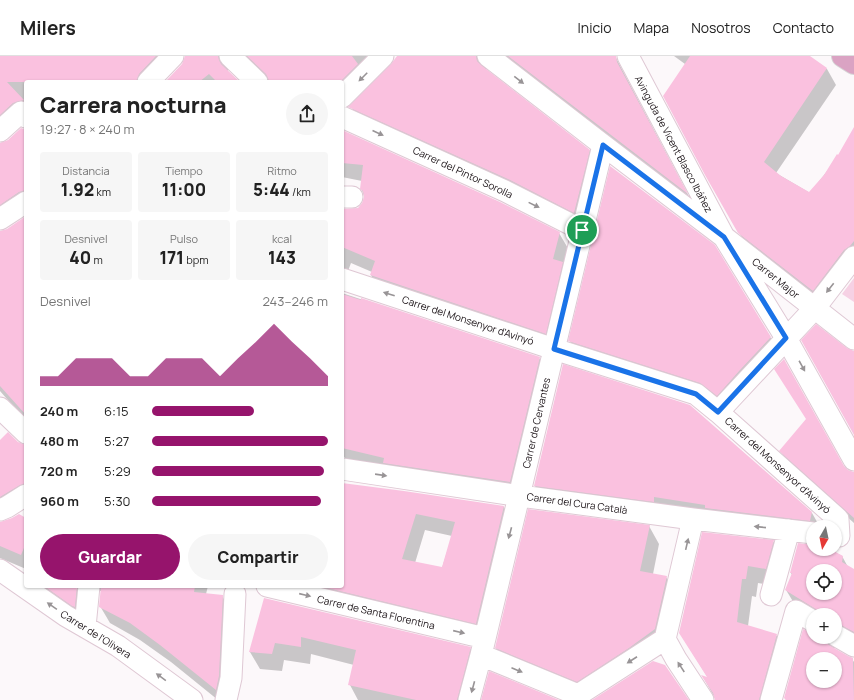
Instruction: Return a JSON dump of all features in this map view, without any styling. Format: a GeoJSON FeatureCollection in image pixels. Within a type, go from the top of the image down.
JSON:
{"type":"FeatureCollection","features":[{"type":"Feature","properties":{"kind":"main road"},"geometry":{"type":"LineString","coordinates":[[843,56],[854,63]]}},
{"type":"Feature","properties":{"kind":"street"},"geometry":{"type":"LineString","coordinates":[[150,80],[174,56]]}},
{"type":"Feature","properties":{"kind":"street"},"geometry":{"type":"LineString","coordinates":[[230,56],[255,80]]}},
{"type":"Feature","properties":{"kind":"street"},"geometry":{"type":"LineString","coordinates":[[344,95],[383,56]]}},
{"type":"Feature","properties":{"kind":"street","name":"Carrer Major"},"geometry":{"type":"LineString","coordinates":[[488,56],[854,339]]}},
{"type":"Feature","properties":{"kind":"street","name":"Avinguda de Vicent Blasco Ibáñez"},"geometry":{"type":"LineString","coordinates":[[628,56],[724,237],[786,338],[854,460]]}},
{"type":"Feature","properties":{"kind":"street"},"geometry":{"type":"LineString","coordinates":[[0,131],[21,112],[24,114]]}},
{"type":"Feature","properties":{"kind":"street","name":"Carrer del Pintor Sorolla"},"geometry":{"type":"LineString","coordinates":[[344,118],[505,191],[582,230]]}},
{"type":"Feature","properties":{"kind":"street","name":"Carrer de Cervantes"},"geometry":{"type":"LineString","coordinates":[[469,700],[520,496],[603,145]]}},
{"type":"Feature","properties":{"kind":"street"},"geometry":{"type":"LineString","coordinates":[[0,219],[24,203]]}},
{"type":"Feature","properties":{"kind":"street"},"geometry":{"type":"LineString","coordinates":[[718,412],[814,309],[854,257]]}},
{"type":"Feature","properties":{"kind":"street","name":"Carrer del Monsenyor d'Avinyó"},"geometry":{"type":"LineString","coordinates":[[344,279],[554,349],[696,394],[838,519],[843,538]]}},
{"type":"Feature","properties":{"kind":"street","name":"Carrer del Cura Català"},"geometry":{"type":"LineString","coordinates":[[344,469],[520,496],[806,532]]}},
{"type":"Feature","properties":{"kind":"street"},"geometry":{"type":"LineString","coordinates":[[0,510],[24,496]]}},
{"type":"Feature","properties":{"kind":"street"},"geometry":{"type":"LineString","coordinates":[[693,519],[665,639],[676,660],[703,700]]}},
{"type":"Feature","properties":{"kind":"street"},"geometry":{"type":"LineString","coordinates":[[771,595],[789,530]]}},
{"type":"Feature","properties":{"kind":"street","name":"Carrer de l'Olivera"},"geometry":{"type":"LineString","coordinates":[[0,570],[24,587]]}},
{"type":"Feature","properties":{"kind":"street","name":"Carrer de l'Olivera"},"geometry":{"type":"LineString","coordinates":[[26,588],[66,616],[118,646],[192,700]]}},
{"type":"Feature","properties":{"kind":"street"},"geometry":{"type":"LineString","coordinates":[[85,627],[89,588]]}},
{"type":"Feature","properties":{"kind":"street","name":"Carrer de Santa Florentina"},"geometry":{"type":"LineString","coordinates":[[274,588],[483,647],[578,698]]}},
{"type":"Feature","properties":{"kind":"street"},"geometry":{"type":"LineString","coordinates":[[226,700],[232,678],[235,594]]}},
{"type":"Feature","properties":{"kind":"street"},"geometry":{"type":"LineString","coordinates":[[771,700],[796,611],[806,617]]}},
{"type":"Feature","properties":{"kind":"street"},"geometry":{"type":"LineString","coordinates":[[842,638],[854,646]]}},
{"type":"Feature","properties":{"kind":"street"},"geometry":{"type":"LineString","coordinates":[[578,698],[665,639]]}},
{"type":"Feature","properties":{"kind":"shaded area"},"geometry":{"type":"Polygon","coordinates":[[[854,278],[854,302],[842,294],[854,278]]]}},
{"type":"Feature","properties":{"kind":"building"},"geometry":{"type":"Polygon","coordinates":[[[0,56],[156,56],[139,74],[137,80],[24,80],[24,82],[7,82],[24,100],[13,103],[0,115],[0,56]]]}},
{"type":"Feature","properties":{"kind":"building"},"geometry":{"type":"Polygon","coordinates":[[[185,56],[218,56],[221,64],[238,80],[215,80],[209,74],[202,80],[167,80],[182,64],[185,56]]]}},
{"type":"Feature","properties":{"kind":"building"},"geometry":{"type":"Polygon","coordinates":[[[247,56],[352,56],[358,64],[342,80],[268,80],[266,74],[247,56]]]}},
{"type":"Feature","properties":{"kind":"building"},"geometry":{"type":"Polygon","coordinates":[[[397,56],[476,56],[477,61],[481,65],[590,150],[574,213],[510,180],[348,107],[391,64],[397,56]]]}},
{"type":"Feature","properties":{"kind":"building"},"geometry":{"type":"Polygon","coordinates":[[[508,56],[616,56],[617,62],[688,194],[508,56]]]}},
{"type":"Feature","properties":{"kind":"building"},"geometry":{"type":"Polygon","coordinates":[[[690,56],[810,56],[827,68],[764,162],[781,176],[809,192],[824,175],[837,154],[838,155],[854,127],[854,241],[844,250],[813,291],[738,233],[663,96],[690,56]]]}},
{"type":"Feature","properties":{"kind":"building"},"geometry":{"type":"Polygon","coordinates":[[[21,128],[24,129],[24,191],[19,192],[0,205],[0,143],[8,140],[21,128]]]}},
{"type":"Feature","properties":{"kind":"building"},"geometry":{"type":"Polygon","coordinates":[[[344,131],[500,202],[560,232],[553,259],[563,262],[546,334],[370,275],[375,261],[344,248],[344,209],[358,208],[362,203],[364,197],[363,191],[360,189],[363,165],[344,163],[344,131]]]}},
{"type":"Feature","properties":{"kind":"building"},"geometry":{"type":"Polygon","coordinates":[[[610,166],[715,245],[771,337],[717,396],[700,383],[568,341],[610,166]]]}},
{"type":"Feature","properties":{"kind":"building"},"geometry":{"type":"Polygon","coordinates":[[[24,217],[24,413],[0,386],[0,231],[7,229],[24,217]]]}},
{"type":"Feature","properties":{"kind":"building"},"geometry":{"type":"Polygon","coordinates":[[[344,295],[361,300],[361,298],[540,357],[510,482],[383,463],[384,458],[344,448],[344,295]]]}},
{"type":"Feature","properties":{"kind":"building"},"geometry":{"type":"Polygon","coordinates":[[[816,324],[847,348],[854,351],[854,435],[801,340],[816,324]]]}},
{"type":"Feature","properties":{"kind":"building"},"geometry":{"type":"Polygon","coordinates":[[[784,359],[844,466],[848,470],[854,472],[854,518],[779,451],[806,419],[774,369],[784,359]]]}},
{"type":"Feature","properties":{"kind":"building"},"geometry":{"type":"Polygon","coordinates":[[[563,364],[690,405],[812,512],[810,520],[806,521],[705,508],[705,505],[654,497],[654,502],[534,486],[563,364]]]}},
{"type":"Feature","properties":{"kind":"building"},"geometry":{"type":"Polygon","coordinates":[[[8,432],[18,442],[24,444],[24,484],[0,497],[0,440],[8,432]]]}},
{"type":"Feature","properties":{"kind":"building"},"geometry":{"type":"Polygon","coordinates":[[[344,483],[504,506],[476,624],[327,588],[344,588],[344,483]],[[416,514],[402,559],[442,567],[455,522],[416,514]]]}},
{"type":"Feature","properties":{"kind":"building"},"geometry":{"type":"Polygon","coordinates":[[[528,509],[650,525],[640,571],[667,576],[655,629],[577,682],[495,648],[528,509]]]}},
{"type":"Feature","properties":{"kind":"building"},"geometry":{"type":"Polygon","coordinates":[[[19,514],[24,517],[24,548],[21,555],[0,546],[0,522],[19,514]]]}},
{"type":"Feature","properties":{"kind":"building"},"geometry":{"type":"Polygon","coordinates":[[[702,532],[774,540],[766,569],[748,566],[746,579],[742,579],[737,622],[777,634],[759,700],[715,700],[713,693],[701,675],[707,677],[679,633],[702,532]]]}},
{"type":"Feature","properties":{"kind":"building"},"geometry":{"type":"Polygon","coordinates":[[[798,543],[806,544],[806,556],[843,556],[842,562],[854,569],[854,632],[842,626],[842,608],[814,608],[785,590],[792,573],[790,573],[798,543]]]}},
{"type":"Feature","properties":{"kind":"building"},"geometry":{"type":"Polygon","coordinates":[[[47,588],[77,588],[75,607],[47,588]]]}},
{"type":"Feature","properties":{"kind":"building"},"geometry":{"type":"Polygon","coordinates":[[[101,588],[195,588],[194,592],[223,595],[219,676],[216,690],[130,623],[99,607],[101,588]]]}},
{"type":"Feature","properties":{"kind":"building"},"geometry":{"type":"Polygon","coordinates":[[[264,598],[471,647],[457,700],[416,700],[348,685],[356,650],[301,637],[301,647],[275,643],[272,654],[249,652],[264,598]]]}},
{"type":"Feature","properties":{"kind":"building"},"geometry":{"type":"Polygon","coordinates":[[[803,629],[806,630],[806,644],[828,644],[841,652],[806,652],[806,688],[842,688],[842,653],[853,658],[854,700],[786,700],[784,698],[803,629]]]}},
{"type":"Feature","properties":{"kind":"building"},"geometry":{"type":"Polygon","coordinates":[[[653,661],[665,665],[689,700],[592,700],[653,661]]]}},
{"type":"Feature","properties":{"kind":"building"},"geometry":{"type":"Polygon","coordinates":[[[489,671],[559,700],[481,700],[489,671]]]}},
{"type":"Feature","properties":{"kind":"route"},"geometry":{"type":"LineString","coordinates":[[603,145],[724,237],[786,338],[718,412],[696,394],[554,349],[582,230],[603,145]]}}]}
